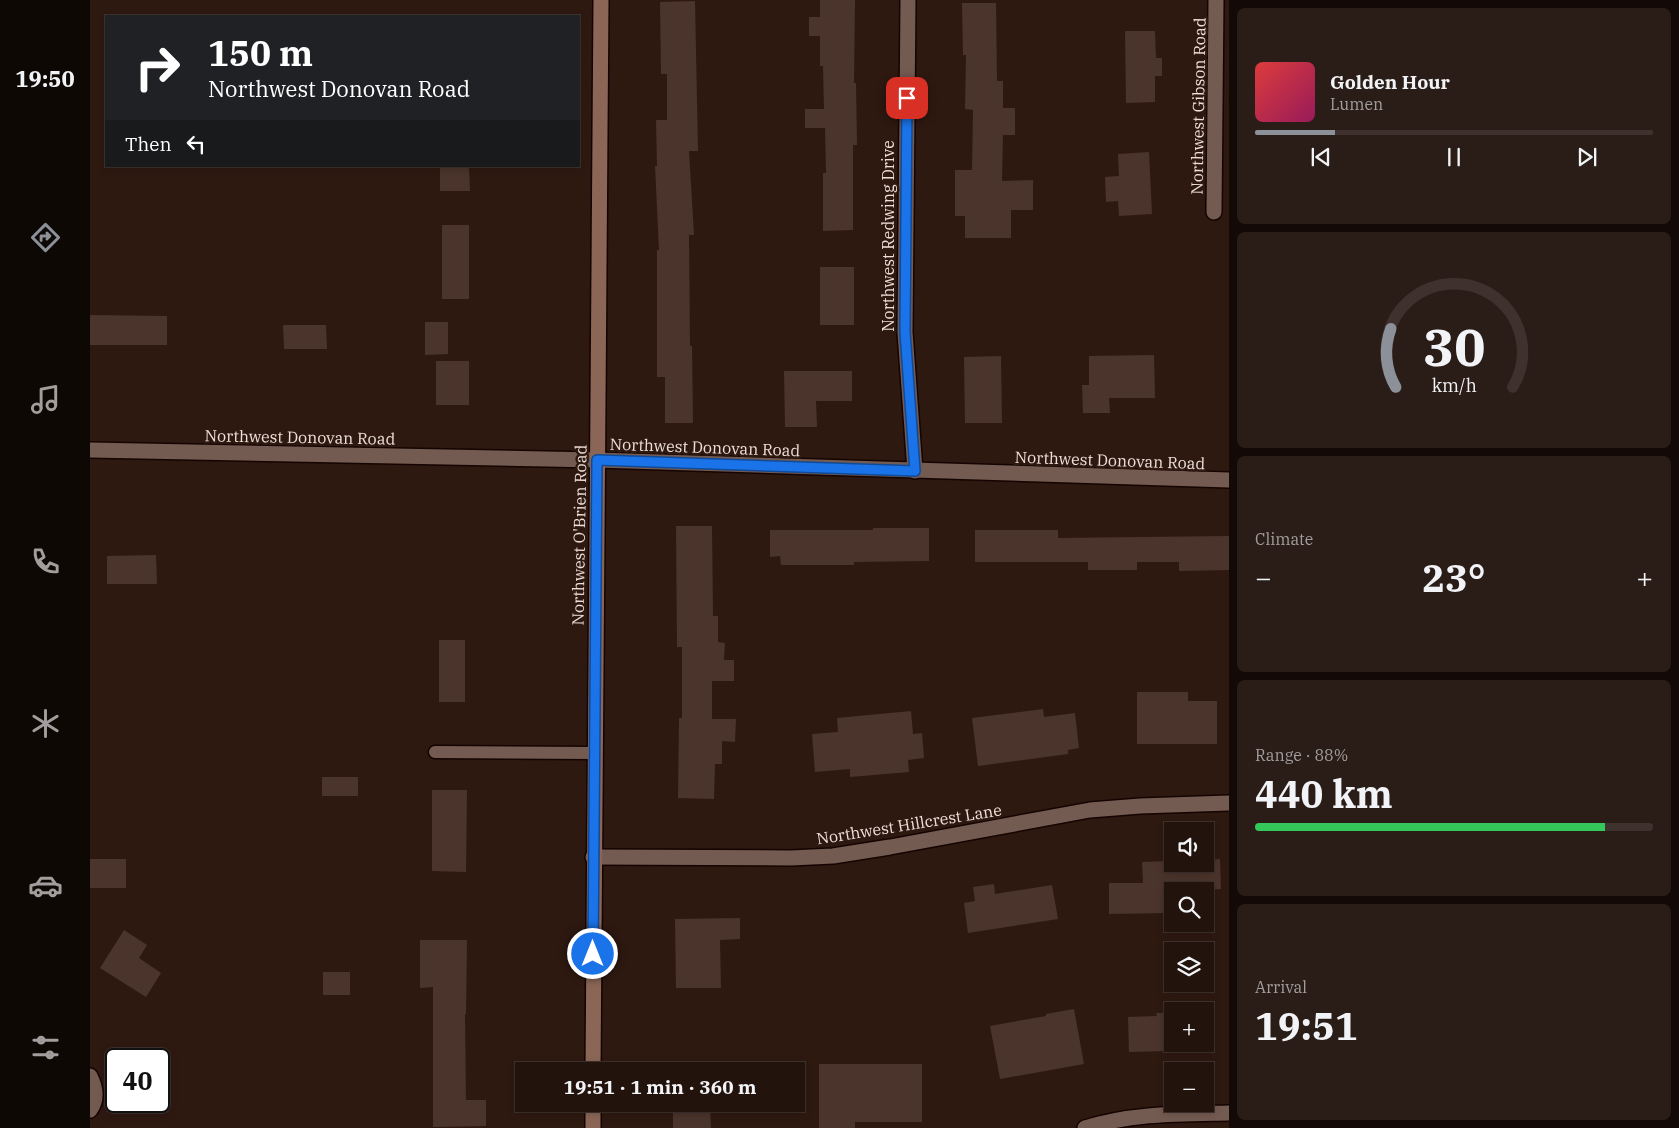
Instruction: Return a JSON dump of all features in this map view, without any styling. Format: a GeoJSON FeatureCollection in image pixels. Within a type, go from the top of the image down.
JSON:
{"type":"FeatureCollection","features":[{"type":"Feature","properties":{"kind":"street","name":"Northwest O'Brien Road"},"geometry":{"type":"LineString","coordinates":[[593,1062],[593,857],[601,0]]}},
{"type":"Feature","properties":{"kind":"street","name":"Northwest Redwing Drive"},"geometry":{"type":"LineString","coordinates":[[908,0],[905,332],[915,471]]}},
{"type":"Feature","properties":{"kind":"street","name":"Northwest Gibson Road"},"geometry":{"type":"LineString","coordinates":[[1214,212],[1216,0]]}},
{"type":"Feature","properties":{"kind":"street","name":"Northwest Donovan Road"},"geometry":{"type":"LineString","coordinates":[[90,450],[597,460],[1229,480]]}},
{"type":"Feature","properties":{"kind":"street","name":"Northwest Hillcrest Lane"},"geometry":{"type":"LineString","coordinates":[[593,857],[790,858],[833,856],[890,848],[1090,810],[1229,803]]}},
{"type":"Feature","properties":{"kind":"street"},"geometry":{"type":"LineString","coordinates":[[90,1076],[95,1087],[95,1103],[90,1110]]}},
{"type":"Feature","properties":{"kind":"street"},"geometry":{"type":"LineString","coordinates":[[593,1112],[593,1128]]}},
{"type":"Feature","properties":{"kind":"street"},"geometry":{"type":"LineString","coordinates":[[1085,1128],[1108,1120],[1148,1115],[1229,1113]]}},
{"type":"Feature","properties":{"kind":"lane"},"geometry":{"type":"LineString","coordinates":[[435,752],[594,754]]}},
{"type":"Feature","properties":{"kind":"building"},"geometry":{"type":"Polygon","coordinates":[[[820,0],[855,0],[854,83],[856,83],[857,145],[853,145],[853,230],[823,231],[823,173],[826,173],[825,128],[805,128],[805,109],[824,109],[823,66],[820,66],[820,36],[809,36],[809,17],[820,17],[820,0]]]}},
{"type":"Feature","properties":{"kind":"building"},"geometry":{"type":"Polygon","coordinates":[[[695,1],[698,151],[689,151],[694,235],[689,235],[693,423],[665,423],[665,377],[657,377],[657,250],[659,250],[655,166],[657,166],[656,120],[667,120],[667,74],[661,74],[660,2],[695,1]]]}},
{"type":"Feature","properties":{"kind":"building"},"geometry":{"type":"Polygon","coordinates":[[[962,3],[996,3],[997,81],[1003,81],[1003,108],[1015,108],[1015,135],[1003,135],[1002,181],[1033,180],[1033,210],[1011,210],[1011,238],[965,238],[965,216],[955,216],[955,170],[972,170],[973,110],[965,109],[966,55],[963,55],[962,3]]]}},
{"type":"Feature","properties":{"kind":"building"},"geometry":{"type":"Polygon","coordinates":[[[1125,31],[1155,31],[1156,58],[1162,58],[1162,76],[1155,76],[1155,102],[1126,103],[1125,31]]]}},
{"type":"Feature","properties":{"kind":"building"},"geometry":{"type":"Polygon","coordinates":[[[1149,152],[1152,214],[1119,216],[1118,201],[1106,202],[1105,177],[1119,176],[1118,154],[1149,152]]]}},
{"type":"Feature","properties":{"kind":"building"},"geometry":{"type":"Polygon","coordinates":[[[440,167],[469,167],[470,191],[440,191],[440,167]]]}},
{"type":"Feature","properties":{"kind":"building"},"geometry":{"type":"Polygon","coordinates":[[[442,225],[469,225],[469,299],[442,299],[442,225]]]}},
{"type":"Feature","properties":{"kind":"building"},"geometry":{"type":"Polygon","coordinates":[[[820,267],[854,267],[854,325],[820,325],[820,267]]]}},
{"type":"Feature","properties":{"kind":"building"},"geometry":{"type":"Polygon","coordinates":[[[90,315],[167,316],[167,345],[90,345],[90,315]]]}},
{"type":"Feature","properties":{"kind":"building"},"geometry":{"type":"Polygon","coordinates":[[[425,322],[448,322],[448,354],[425,355],[425,322]]]}},
{"type":"Feature","properties":{"kind":"building"},"geometry":{"type":"Polygon","coordinates":[[[283,325],[326,325],[327,349],[284,349],[283,325]]]}},
{"type":"Feature","properties":{"kind":"building"},"geometry":{"type":"Polygon","coordinates":[[[1154,355],[1155,398],[1109,398],[1110,413],[1083,413],[1082,385],[1089,385],[1089,356],[1154,355]]]}},
{"type":"Feature","properties":{"kind":"building"},"geometry":{"type":"Polygon","coordinates":[[[1001,356],[1002,423],[965,423],[964,357],[1001,356]]]}},
{"type":"Feature","properties":{"kind":"building"},"geometry":{"type":"Polygon","coordinates":[[[436,361],[469,361],[469,405],[436,405],[436,361]]]}},
{"type":"Feature","properties":{"kind":"building"},"geometry":{"type":"Polygon","coordinates":[[[784,371],[852,371],[852,401],[816,401],[817,427],[785,427],[784,371]]]}},
{"type":"Feature","properties":{"kind":"building"},"geometry":{"type":"Polygon","coordinates":[[[676,526],[712,526],[713,616],[718,616],[718,642],[725,643],[724,660],[734,660],[734,681],[712,681],[712,719],[736,719],[735,742],[722,741],[722,764],[715,764],[714,799],[678,798],[679,718],[682,718],[682,647],[677,647],[676,526]]]}},
{"type":"Feature","properties":{"kind":"building"},"geometry":{"type":"Polygon","coordinates":[[[873,528],[929,528],[929,561],[854,562],[854,565],[781,565],[780,556],[770,557],[770,530],[873,530],[873,528]]]}},
{"type":"Feature","properties":{"kind":"building"},"geometry":{"type":"Polygon","coordinates":[[[975,530],[1058,530],[1058,538],[1229,536],[1229,570],[1179,571],[1179,562],[1137,562],[1137,570],[1088,570],[1088,562],[975,562],[975,530]]]}},
{"type":"Feature","properties":{"kind":"building"},"geometry":{"type":"Polygon","coordinates":[[[156,555],[157,584],[107,584],[107,556],[156,555]]]}},
{"type":"Feature","properties":{"kind":"building"},"geometry":{"type":"Polygon","coordinates":[[[439,640],[465,640],[465,702],[439,702],[439,640]]]}},
{"type":"Feature","properties":{"kind":"building"},"geometry":{"type":"Polygon","coordinates":[[[1137,692],[1188,692],[1188,701],[1217,701],[1217,744],[1137,744],[1137,692]]]}},
{"type":"Feature","properties":{"kind":"building"},"geometry":{"type":"Polygon","coordinates":[[[1043,709],[1044,717],[1075,713],[1079,748],[1068,750],[1068,754],[978,766],[972,718],[1043,709]]]}},
{"type":"Feature","properties":{"kind":"building"},"geometry":{"type":"Polygon","coordinates":[[[911,711],[913,734],[922,733],[924,758],[908,760],[909,772],[850,777],[850,769],[815,772],[812,734],[838,732],[837,718],[911,711]]]}},
{"type":"Feature","properties":{"kind":"building"},"geometry":{"type":"Polygon","coordinates":[[[322,777],[358,777],[358,796],[322,796],[322,777]]]}},
{"type":"Feature","properties":{"kind":"building"},"geometry":{"type":"Polygon","coordinates":[[[432,790],[467,790],[466,872],[432,871],[432,790]]]}},
{"type":"Feature","properties":{"kind":"building"},"geometry":{"type":"Polygon","coordinates":[[[90,859],[126,859],[126,888],[90,888],[90,859]]]}},
{"type":"Feature","properties":{"kind":"building"},"geometry":{"type":"Polygon","coordinates":[[[1214,859],[1220,859],[1221,889],[1214,889],[1214,882],[1164,882],[1164,913],[1109,914],[1109,883],[1143,883],[1142,862],[1164,861],[1164,872],[1214,872],[1214,859]]]}},
{"type":"Feature","properties":{"kind":"building"},"geometry":{"type":"Polygon","coordinates":[[[994,884],[995,894],[1052,885],[1058,919],[968,933],[964,903],[975,901],[973,887],[994,884]]]}},
{"type":"Feature","properties":{"kind":"building"},"geometry":{"type":"Polygon","coordinates":[[[740,918],[740,939],[720,940],[721,988],[676,988],[675,919],[740,918]]]}},
{"type":"Feature","properties":{"kind":"building"},"geometry":{"type":"Polygon","coordinates":[[[124,930],[147,945],[139,958],[161,973],[146,997],[100,968],[124,930]]]}},
{"type":"Feature","properties":{"kind":"building"},"geometry":{"type":"Polygon","coordinates":[[[420,940],[467,940],[465,1014],[466,1100],[486,1100],[486,1126],[433,1127],[433,987],[420,988],[420,940]]]}},
{"type":"Feature","properties":{"kind":"building"},"geometry":{"type":"Polygon","coordinates":[[[323,972],[350,972],[350,995],[323,995],[323,972]]]}},
{"type":"Feature","properties":{"kind":"building"},"geometry":{"type":"Polygon","coordinates":[[[1074,1009],[1084,1064],[1000,1079],[990,1026],[1074,1009]]]}},
{"type":"Feature","properties":{"kind":"building"},"geometry":{"type":"Polygon","coordinates":[[[1156,1013],[1164,1013],[1164,1051],[1129,1052],[1128,1017],[1157,1016],[1156,1013]]]}},
{"type":"Feature","properties":{"kind":"building"},"geometry":{"type":"Polygon","coordinates":[[[819,1064],[922,1064],[922,1122],[855,1122],[855,1128],[819,1128],[819,1064]]]}},
{"type":"Feature","properties":{"kind":"building"},"geometry":{"type":"Polygon","coordinates":[[[673,1112],[710,1112],[711,1128],[673,1128],[673,1112]]]}},
{"type":"Feature","properties":{"kind":"route"},"geometry":{"type":"LineString","coordinates":[[593,954],[597,460],[915,471],[905,332],[907,98]]}}]}
